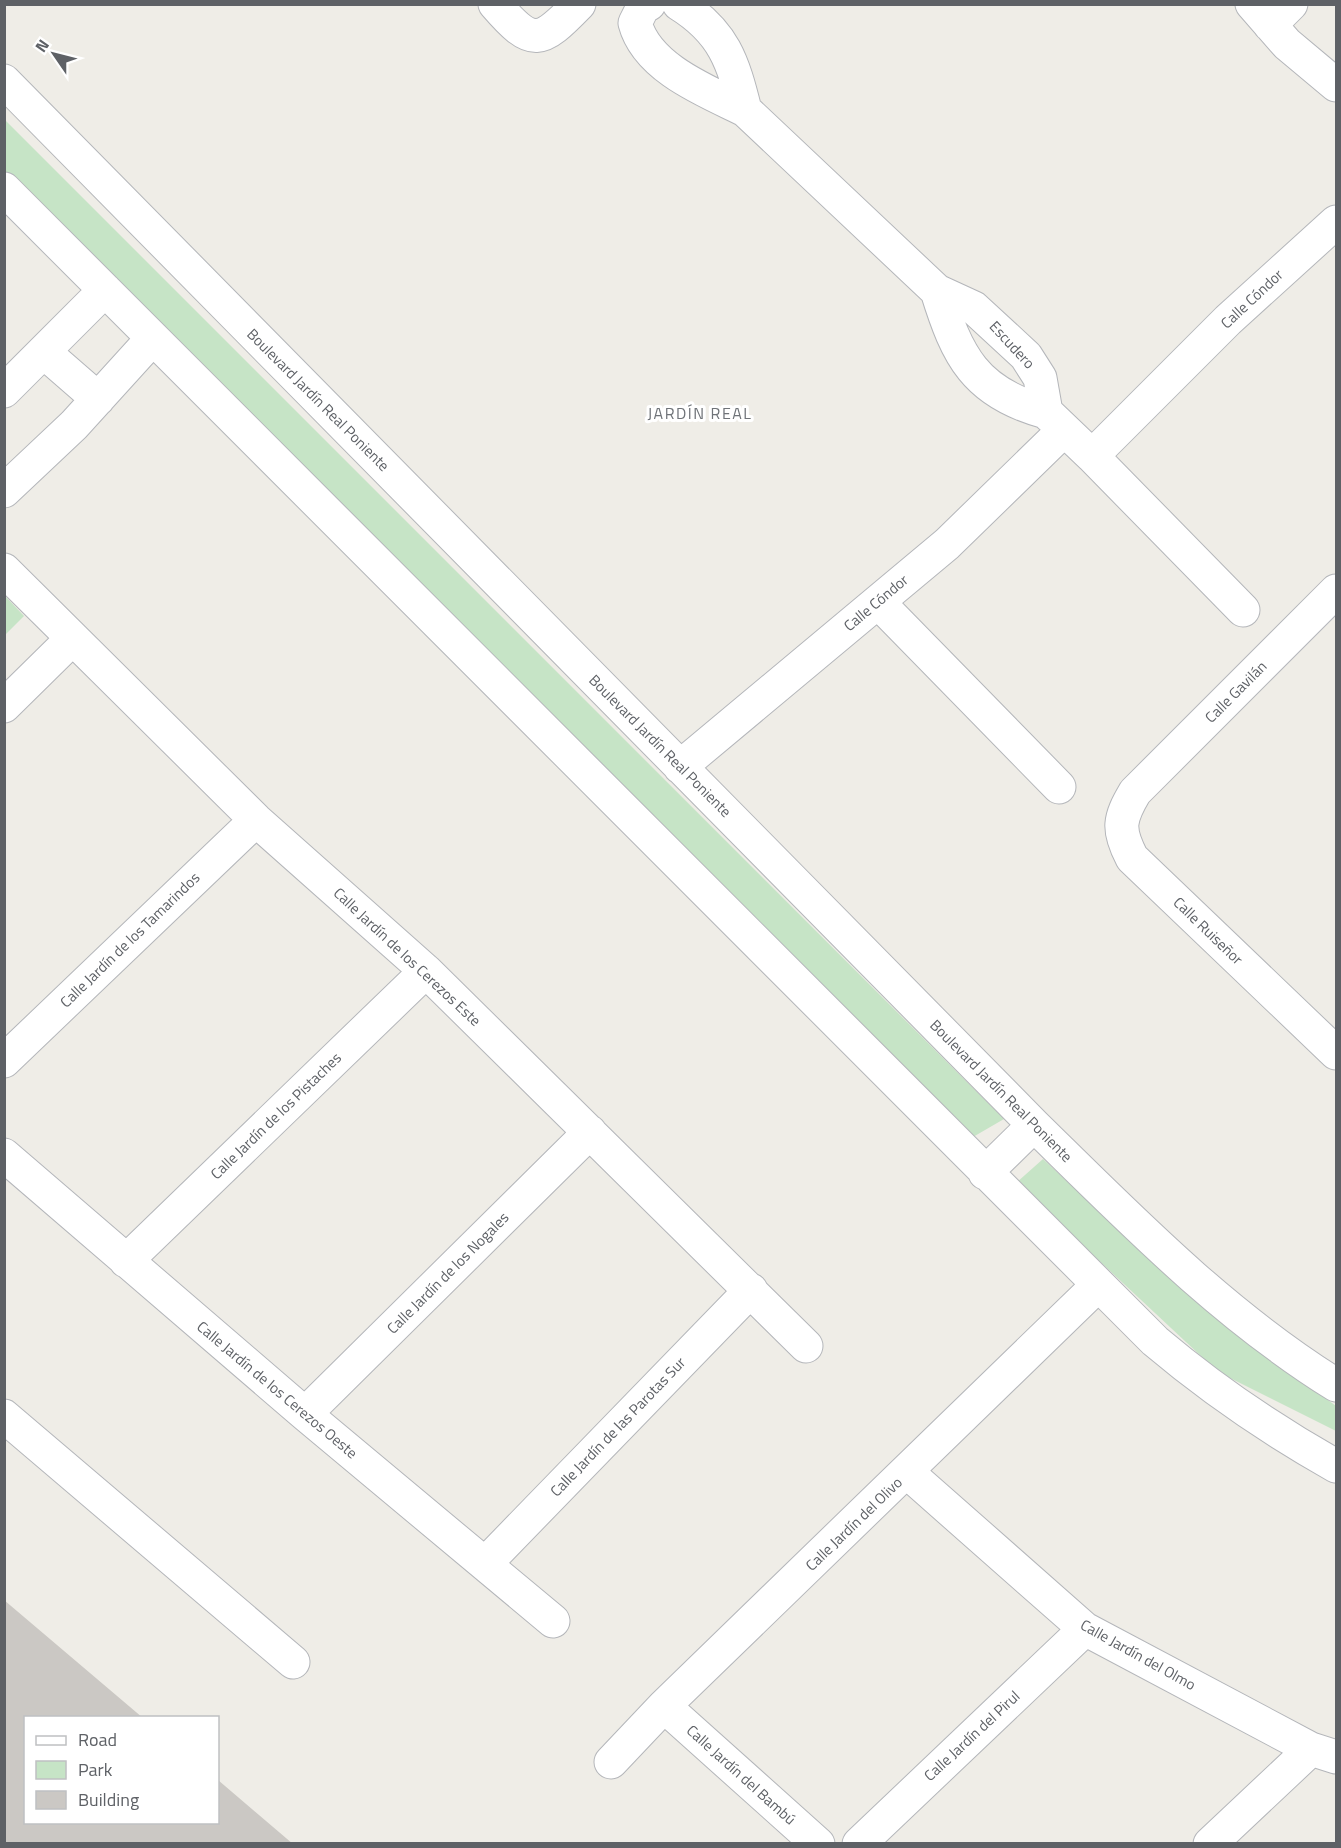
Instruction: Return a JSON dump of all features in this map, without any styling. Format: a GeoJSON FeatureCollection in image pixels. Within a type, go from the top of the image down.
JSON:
{"type":"FeatureCollection","features":[{"type":"Feature","properties":{"kind":"street"},"geometry":{"type":"LineString","coordinates":[[495,4],[516,28],[532,37],[551,33],[579,4]]}},
{"type":"Feature","properties":{"kind":"street","name":"Escudero"},"geometry":{"type":"LineString","coordinates":[[649,4],[643,7],[635,22],[639,39],[650,52],[677,73],[746,110],[937,291],[974,308],[1026,356],[1040,378],[1055,421]]}},
{"type":"Feature","properties":{"kind":"street"},"geometry":{"type":"LineString","coordinates":[[679,4],[708,25],[724,46],[736,75],[746,110]]}},
{"type":"Feature","properties":{"kind":"street"},"geometry":{"type":"LineString","coordinates":[[1271,11],[1307,62],[1336,85]]}},
{"type":"Feature","properties":{"kind":"street","name":"Boulevard Jardín Real Poniente"},"geometry":{"type":"LineString","coordinates":[[4,81],[1034,1125],[1182,1270],[1249,1325],[1302,1364],[1336,1385]]}},
{"type":"Feature","properties":{"kind":"street"},"geometry":{"type":"LineString","coordinates":[[4,189],[1097,1286],[1155,1341],[1211,1388],[1280,1434],[1336,1466]]}},
{"type":"Feature","properties":{"kind":"street","name":"Calle Cóndor"},"geometry":{"type":"LineString","coordinates":[[1092,456],[1228,320],[1336,222]]}},
{"type":"Feature","properties":{"kind":"street"},"geometry":{"type":"LineString","coordinates":[[4,390],[105,290]]}},
{"type":"Feature","properties":{"kind":"street"},"geometry":{"type":"LineString","coordinates":[[937,291],[951,338],[966,363],[994,390],[1055,421],[1243,610]]}},
{"type":"Feature","properties":{"kind":"street"},"geometry":{"type":"LineString","coordinates":[[4,490],[43,457],[153,338]]}},
{"type":"Feature","properties":{"kind":"street"},"geometry":{"type":"LineString","coordinates":[[44,352],[98,399]]}},
{"type":"Feature","properties":{"kind":"street","name":"Calle Cóndor"},"geometry":{"type":"LineString","coordinates":[[680,767],[947,544],[1055,421]]}},
{"type":"Feature","properties":{"kind":"street","name":"Calle Jardín de los Cerezos Este"},"geometry":{"type":"LineString","coordinates":[[4,570],[255,820],[426,971],[806,1346]]}},
{"type":"Feature","properties":{"kind":"street","name":"Calle Gavilán"},"geometry":{"type":"LineString","coordinates":[[1135,792],[1336,591]]}},
{"type":"Feature","properties":{"kind":"street"},"geometry":{"type":"LineString","coordinates":[[878,602],[1059,787]]}},
{"type":"Feature","properties":{"kind":"street"},"geometry":{"type":"LineString","coordinates":[[4,706],[72,639]]}},
{"type":"Feature","properties":{"kind":"street","name":"Calle Ruiseñor"},"geometry":{"type":"LineString","coordinates":[[1135,792],[1122,814],[1121,838],[1132,858],[1333,1045]]}},
{"type":"Feature","properties":{"kind":"street","name":"Calle Jardín de los Tamarindos"},"geometry":{"type":"LineString","coordinates":[[4,1061],[255,820]]}},
{"type":"Feature","properties":{"kind":"street","name":"Calle Jardín de los Pistaches"},"geometry":{"type":"LineString","coordinates":[[126,1262],[426,971]]}},
{"type":"Feature","properties":{"kind":"street"},"geometry":{"type":"LineString","coordinates":[[985,1173],[1034,1125]]}},
{"type":"Feature","properties":{"kind":"street","name":"Calle Jardín de los Nogales"},"geometry":{"type":"LineString","coordinates":[[305,1414],[590,1132]]}},
{"type":"Feature","properties":{"kind":"street","name":"Calle Jardín de los Cerezos Oeste"},"geometry":{"type":"LineString","coordinates":[[4,1155],[305,1414],[553,1621]]}},
{"type":"Feature","properties":{"kind":"street","name":"Calle Jardín del Olivo"},"geometry":{"type":"LineString","coordinates":[[611,1762],[664,1706],[1097,1286]]}},
{"type":"Feature","properties":{"kind":"street","name":"Calle Jardín de las Parotas Sur"},"geometry":{"type":"LineString","coordinates":[[485,1564],[751,1290]]}},
{"type":"Feature","properties":{"kind":"street"},"geometry":{"type":"LineString","coordinates":[[4,1416],[293,1662]]}},
{"type":"Feature","properties":{"kind":"street","name":"Calle Jardín del Olmo"},"geometry":{"type":"LineString","coordinates":[[907,1472],[1085,1629],[1324,1753]]}},
{"type":"Feature","properties":{"kind":"street","name":"Calle Jardín del Pirul"},"geometry":{"type":"LineString","coordinates":[[859,1844],[1085,1629]]}},
{"type":"Feature","properties":{"kind":"street","name":"Calle Jardín del Bambú"},"geometry":{"type":"LineString","coordinates":[[664,1706],[818,1844]]}},
{"type":"Feature","properties":{"kind":"street"},"geometry":{"type":"LineString","coordinates":[[1210,1844],[1324,1753]]}},
{"type":"Feature","properties":{"kind":"green space"},"geometry":{"type":"Polygon","coordinates":[[[4,119],[1004,1119],[973,1137],[5,176],[4,119]]]}},
{"type":"Feature","properties":{"kind":"green space"},"geometry":{"type":"Polygon","coordinates":[[[5,596],[24,616],[4,635],[5,596]]]}},
{"type":"Feature","properties":{"kind":"green space"},"geometry":{"type":"Polygon","coordinates":[[[1043,1159],[1204,1309],[1336,1406],[1336,1431],[1218,1372],[1016,1183],[1043,1159]]]}},
{"type":"Feature","properties":{"kind":"building"},"geometry":{"type":"Polygon","coordinates":[[[4,1600],[141,1716],[24,1716],[24,1824],[219,1824],[219,1781],[293,1844],[4,1844],[4,1600]]]}},
{"type":"Feature","properties":{"kind":"district","name":"JARDÍN REAL"},"geometry":{"type":"Point","coordinates":[700,413]}}]}
